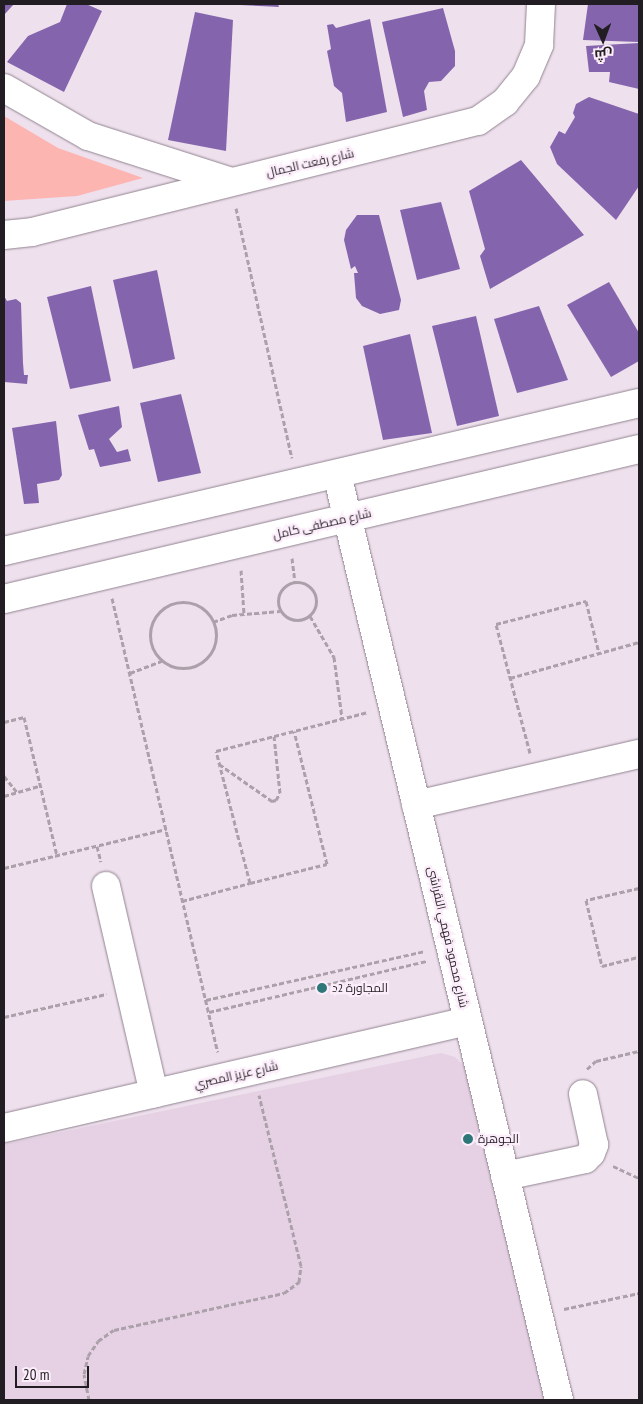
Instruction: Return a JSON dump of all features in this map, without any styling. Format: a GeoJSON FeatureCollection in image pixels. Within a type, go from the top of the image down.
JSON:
{"type":"FeatureCollection","features":[{"type":"Feature","properties":{"kind":"street","name":"شارع رفعت الجمال"},"geometry":{"type":"LineString","coordinates":[[4,234],[32,232],[478,121],[505,102],[526,76],[539,45],[541,4]]}},
{"type":"Feature","properties":{"kind":"street"},"geometry":{"type":"LineString","coordinates":[[4,88],[88,136],[230,182]]}},
{"type":"Feature","properties":{"kind":"street"},"geometry":{"type":"LineString","coordinates":[[613,410],[639,388]]}},
{"type":"Feature","properties":{"kind":"street"},"geometry":{"type":"LineString","coordinates":[[4,551],[639,403]]}},
{"type":"Feature","properties":{"kind":"street","name":"شارع مصطفى كامل"},"geometry":{"type":"LineString","coordinates":[[4,599],[639,449]]}},
{"type":"Feature","properties":{"kind":"street","name":"شارع محمود فهمي النقراشى"},"geometry":{"type":"LineString","coordinates":[[337,474],[559,1400]]}},
{"type":"Feature","properties":{"kind":"street"},"geometry":{"type":"LineString","coordinates":[[416,805],[638,754]]}},
{"type":"Feature","properties":{"kind":"street"},"geometry":{"type":"LineString","coordinates":[[106,886],[154,1094]]}},
{"type":"Feature","properties":{"kind":"street","name":"شارع عزيز المصري"},"geometry":{"type":"LineString","coordinates":[[4,1128],[468,1021]]}},
{"type":"Feature","properties":{"kind":"street"},"geometry":{"type":"LineString","coordinates":[[505,1176],[584,1159],[591,1153],[594,1145],[583,1094]]}},
{"type":"Feature","properties":{"kind":"path"},"geometry":{"type":"LineString","coordinates":[[230,182],[298,483]]}},
{"type":"Feature","properties":{"kind":"path"},"geometry":{"type":"LineString","coordinates":[[244,614],[241,566],[246,542]]}},
{"type":"Feature","properties":{"kind":"path"},"geometry":{"type":"LineString","coordinates":[[106,575],[224,1077]]}},
{"type":"Feature","properties":{"kind":"path"},"geometry":{"type":"LineString","coordinates":[[280,611],[278,594],[291,582],[300,582],[308,585],[316,600],[310,616]]}},
{"type":"Feature","properties":{"kind":"path"},"geometry":{"type":"LineString","coordinates":[[537,778],[496,624],[586,601],[599,653]]}},
{"type":"Feature","properties":{"kind":"path"},"geometry":{"type":"LineString","coordinates":[[181,602],[191,603],[200,607],[213,622],[216,641],[212,651],[199,664],[180,668],[162,661],[155,654],[150,634],[156,616],[163,609],[181,602]]}},
{"type":"Feature","properties":{"kind":"path"},"geometry":{"type":"LineString","coordinates":[[213,622],[244,614],[280,611],[294,620],[310,616]]}},
{"type":"Feature","properties":{"kind":"path"},"geometry":{"type":"LineString","coordinates":[[310,616],[334,657],[342,718]]}},
{"type":"Feature","properties":{"kind":"path"},"geometry":{"type":"LineString","coordinates":[[510,678],[639,642]]}},
{"type":"Feature","properties":{"kind":"path"},"geometry":{"type":"LineString","coordinates":[[129,673],[162,661]]}},
{"type":"Feature","properties":{"kind":"path"},"geometry":{"type":"LineString","coordinates":[[250,883],[216,751],[392,705]]}},
{"type":"Feature","properties":{"kind":"path"},"geometry":{"type":"LineString","coordinates":[[4,722],[24,717],[57,856]]}},
{"type":"Feature","properties":{"kind":"path"},"geometry":{"type":"LineString","coordinates":[[182,901],[327,864],[294,731]]}},
{"type":"Feature","properties":{"kind":"path"},"geometry":{"type":"LineString","coordinates":[[219,764],[276,800],[280,792],[274,736]]}},
{"type":"Feature","properties":{"kind":"path"},"geometry":{"type":"LineString","coordinates":[[4,776],[17,792]]}},
{"type":"Feature","properties":{"kind":"path"},"geometry":{"type":"LineString","coordinates":[[4,796],[40,786]]}},
{"type":"Feature","properties":{"kind":"path"},"geometry":{"type":"LineString","coordinates":[[4,868],[166,829]]}},
{"type":"Feature","properties":{"kind":"path"},"geometry":{"type":"LineString","coordinates":[[639,888],[586,900],[602,966],[639,958]]}},
{"type":"Feature","properties":{"kind":"path"},"geometry":{"type":"LineString","coordinates":[[206,1000],[451,951]]}},
{"type":"Feature","properties":{"kind":"path"},"geometry":{"type":"LineString","coordinates":[[209,1012],[451,951]]}},
{"type":"Feature","properties":{"kind":"path"},"geometry":{"type":"LineString","coordinates":[[4,1017],[129,988]]}},
{"type":"Feature","properties":{"kind":"path"},"geometry":{"type":"LineString","coordinates":[[583,1094],[586,1070],[596,1061],[639,1051]]}},
{"type":"Feature","properties":{"kind":"path"},"geometry":{"type":"LineString","coordinates":[[89,1400],[84,1374],[88,1356],[98,1340],[114,1330],[284,1293],[299,1282],[301,1266],[253,1071]]}},
{"type":"Feature","properties":{"kind":"path"},"geometry":{"type":"LineString","coordinates":[[538,1314],[639,1293]]}},
{"type":"Feature","properties":{"kind":"shaded area"},"geometry":{"type":"Polygon","coordinates":[[[4,116],[58,148],[143,178],[77,196],[4,201],[4,116]]]}},
{"type":"Feature","properties":{"kind":"shaded area"},"geometry":{"type":"Polygon","coordinates":[[[441,1053],[455,1057],[465,1067],[545,1400],[4,1400],[4,1144],[441,1053]]]}},
{"type":"Feature","properties":{"kind":"building"},"geometry":{"type":"Polygon","coordinates":[[[4,4],[14,4],[4,15],[4,4]]]}},
{"type":"Feature","properties":{"kind":"building"},"geometry":{"type":"Polygon","coordinates":[[[67,4],[86,4],[102,11],[64,92],[7,62],[28,36],[60,22],[67,4]]]}},
{"type":"Feature","properties":{"kind":"building"},"geometry":{"type":"Polygon","coordinates":[[[278,4],[279,7],[240,5],[278,4]]]}},
{"type":"Feature","properties":{"kind":"building"},"geometry":{"type":"Polygon","coordinates":[[[588,4],[639,4],[639,42],[583,40],[588,4]]]}},
{"type":"Feature","properties":{"kind":"building"},"geometry":{"type":"Polygon","coordinates":[[[443,8],[455,51],[455,66],[441,81],[429,82],[424,91],[427,110],[403,117],[382,22],[443,8]]]}},
{"type":"Feature","properties":{"kind":"building"},"geometry":{"type":"Polygon","coordinates":[[[195,12],[233,20],[226,151],[168,140],[195,12]]]}},
{"type":"Feature","properties":{"kind":"building"},"geometry":{"type":"Polygon","coordinates":[[[370,19],[387,112],[346,122],[342,93],[334,86],[327,51],[331,49],[327,25],[333,24],[336,28],[370,19]]]}},
{"type":"Feature","properties":{"kind":"building"},"geometry":{"type":"Polygon","coordinates":[[[639,43],[639,89],[609,82],[610,72],[589,72],[586,46],[639,43]]]}},
{"type":"Feature","properties":{"kind":"building"},"geometry":{"type":"Polygon","coordinates":[[[589,97],[639,114],[639,186],[616,220],[557,164],[550,147],[559,131],[565,134],[575,117],[573,113],[576,104],[589,97]]]}},
{"type":"Feature","properties":{"kind":"building"},"geometry":{"type":"Polygon","coordinates":[[[521,160],[584,235],[490,289],[480,256],[485,249],[469,191],[521,160]]]}},
{"type":"Feature","properties":{"kind":"building"},"geometry":{"type":"Polygon","coordinates":[[[441,202],[460,269],[417,280],[400,210],[441,202]]]}},
{"type":"Feature","properties":{"kind":"building"},"geometry":{"type":"Polygon","coordinates":[[[357,215],[379,215],[401,300],[399,310],[380,314],[362,306],[356,298],[354,273],[358,273],[355,266],[351,269],[344,240],[346,230],[357,215]]]}},
{"type":"Feature","properties":{"kind":"building"},"geometry":{"type":"Polygon","coordinates":[[[157,270],[175,359],[133,369],[113,280],[157,270]]]}},
{"type":"Feature","properties":{"kind":"building"},"geometry":{"type":"Polygon","coordinates":[[[609,282],[639,333],[639,361],[611,377],[567,305],[609,282]]]}},
{"type":"Feature","properties":{"kind":"building"},"geometry":{"type":"Polygon","coordinates":[[[91,286],[111,381],[70,389],[47,297],[91,286]]]}},
{"type":"Feature","properties":{"kind":"building"},"geometry":{"type":"Polygon","coordinates":[[[4,296],[7,301],[16,299],[21,303],[23,363],[24,375],[28,375],[27,384],[4,382],[4,296]]]}},
{"type":"Feature","properties":{"kind":"building"},"geometry":{"type":"Polygon","coordinates":[[[539,306],[568,380],[517,393],[494,319],[539,306]]]}},
{"type":"Feature","properties":{"kind":"building"},"geometry":{"type":"Polygon","coordinates":[[[476,316],[499,416],[457,426],[432,326],[476,316]]]}},
{"type":"Feature","properties":{"kind":"building"},"geometry":{"type":"Polygon","coordinates":[[[410,334],[432,433],[383,440],[363,346],[410,334]]]}},
{"type":"Feature","properties":{"kind":"building"},"geometry":{"type":"Polygon","coordinates":[[[181,394],[201,473],[158,482],[140,403],[181,394]]]}},
{"type":"Feature","properties":{"kind":"building"},"geometry":{"type":"Polygon","coordinates":[[[119,406],[122,427],[109,439],[117,452],[128,449],[131,461],[100,467],[94,449],[89,450],[78,415],[119,406]]]}},
{"type":"Feature","properties":{"kind":"building"},"geometry":{"type":"Polygon","coordinates":[[[56,421],[62,475],[59,480],[37,484],[39,503],[24,504],[12,428],[56,421]]]}},
{"type":"Feature","properties":{"kind":"place","name":"المجاورة 2د"},"geometry":{"type":"Point","coordinates":[322,988]}},
{"type":"Feature","properties":{"kind":"place","name":"الجوهرة"},"geometry":{"type":"Point","coordinates":[468,1139]}}]}
